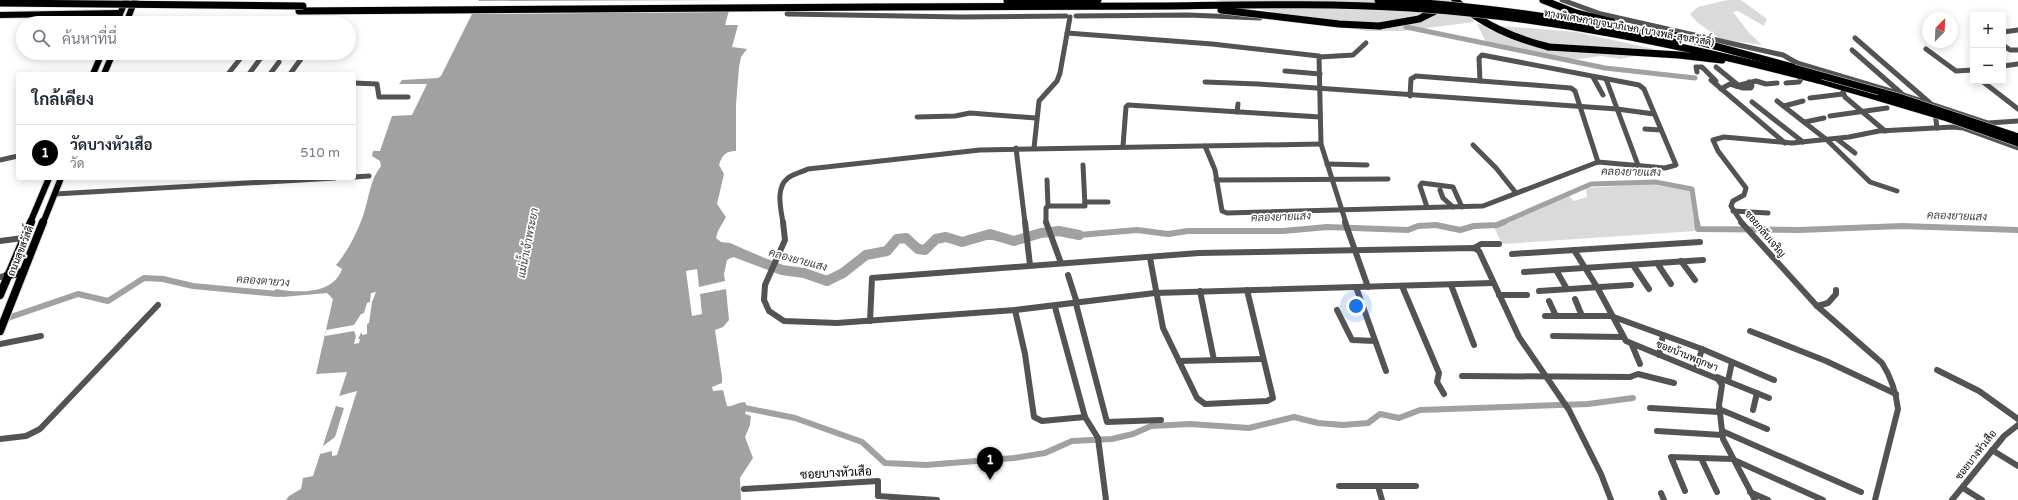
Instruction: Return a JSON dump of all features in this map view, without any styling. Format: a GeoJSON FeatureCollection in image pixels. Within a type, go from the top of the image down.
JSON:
{"type":"FeatureCollection","features":[{"type":"Feature","properties":{"kind":"highway"},"geometry":{"type":"LineString","coordinates":[[0,3],[303,6],[1098,0]]}},
{"type":"Feature","properties":{"kind":"highway","name":"ทางพิเศษกาญจนาภิเษก (บางพลี-สุขสวัสดิ์)"},"geometry":{"type":"LineString","coordinates":[[1378,0],[1452,4],[1596,24],[1698,44],[1804,70],[1899,97],[2018,137]]}},
{"type":"Feature","properties":{"kind":"highway"},"geometry":{"type":"LineString","coordinates":[[1015,6],[1223,10],[1363,26],[1394,25],[1419,19],[1436,12],[1451,0]]}},
{"type":"Feature","properties":{"kind":"highway"},"geometry":{"type":"LineString","coordinates":[[1455,0],[1470,14],[1488,26],[1522,40],[1549,47],[1685,55],[1723,60],[1818,80]]}},
{"type":"Feature","properties":{"kind":"highway"},"geometry":{"type":"LineString","coordinates":[[1543,0],[1589,17],[1710,44],[1804,70]]}},
{"type":"Feature","properties":{"kind":"highway","name":"ทางพิเศษกาญจนาภิเษก (บางพลี-สุขสวัสดิ์)"},"geometry":{"type":"LineString","coordinates":[[0,8],[284,11],[1321,5],[1453,12],[1555,24],[1623,35],[1723,56],[1818,80],[1947,118],[2018,144]]}},
{"type":"Feature","properties":{"kind":"main road"},"geometry":{"type":"LineString","coordinates":[[48,0],[135,1],[129,16]]}},
{"type":"Feature","properties":{"kind":"main road"},"geometry":{"type":"LineString","coordinates":[[119,16],[125,1]]}},
{"type":"Feature","properties":{"kind":"main road"},"geometry":{"type":"LineString","coordinates":[[0,15],[120,13]]}},
{"type":"Feature","properties":{"kind":"main road"},"geometry":{"type":"LineString","coordinates":[[94,72],[99,60]]}},
{"type":"Feature","properties":{"kind":"main road"},"geometry":{"type":"LineString","coordinates":[[105,72],[110,60]]}},
{"type":"Feature","properties":{"kind":"main road","name":"ถนนสุขสวัสดิ์"},"geometry":{"type":"LineString","coordinates":[[0,295],[48,180]]}},
{"type":"Feature","properties":{"kind":"main road","name":"ถนนสุขสวัสดิ์"},"geometry":{"type":"LineString","coordinates":[[1,328],[60,180]]}},
{"type":"Feature","properties":{"kind":"main road"},"geometry":{"type":"LineString","coordinates":[[8,275],[23,272]]}},
{"type":"Feature","properties":{"kind":"street"},"geometry":{"type":"LineString","coordinates":[[1061,0],[1062,12],[1071,16]]}},
{"type":"Feature","properties":{"kind":"street"},"geometry":{"type":"LineString","coordinates":[[1034,148],[1039,101],[1057,81],[1071,16],[1079,10],[1080,0]]}},
{"type":"Feature","properties":{"kind":"street"},"geometry":{"type":"LineString","coordinates":[[1562,0],[1601,14],[1783,54],[1797,63],[1904,95],[1988,123],[2018,121]]}},
{"type":"Feature","properties":{"kind":"street"},"geometry":{"type":"LineString","coordinates":[[787,14],[880,14],[922,18],[1071,16],[1188,16],[1260,18]]}},
{"type":"Feature","properties":{"kind":"street"},"geometry":{"type":"LineString","coordinates":[[2006,32],[2018,30]]}},
{"type":"Feature","properties":{"kind":"street"},"geometry":{"type":"LineString","coordinates":[[1067,33],[1212,44],[1311,54],[1320,58],[1353,55],[1366,43]]}},
{"type":"Feature","properties":{"kind":"street"},"geometry":{"type":"LineString","coordinates":[[1855,38],[1932,104],[1937,128]]}},
{"type":"Feature","properties":{"kind":"street"},"geometry":{"type":"LineString","coordinates":[[2006,47],[2010,50],[2018,50]]}},
{"type":"Feature","properties":{"kind":"street"},"geometry":{"type":"LineString","coordinates":[[1926,49],[1956,71],[1970,72]]}},
{"type":"Feature","properties":{"kind":"street"},"geometry":{"type":"LineString","coordinates":[[1852,50],[1904,95]]}},
{"type":"Feature","properties":{"kind":"street"},"geometry":{"type":"LineString","coordinates":[[1205,146],[1216,180],[1222,211],[1224,212],[1483,206],[1598,162],[1665,168],[1674,167],[1676,165],[1642,87],[1482,55],[1478,58],[1480,81]]}},
{"type":"Feature","properties":{"kind":"street"},"geometry":{"type":"LineString","coordinates":[[1320,58],[1319,88],[1321,144],[1341,210],[1368,287]]}},
{"type":"Feature","properties":{"kind":"street"},"geometry":{"type":"LineString","coordinates":[[230,72],[239,60]]}},
{"type":"Feature","properties":{"kind":"street"},"geometry":{"type":"LineString","coordinates":[[250,72],[259,60]]}},
{"type":"Feature","properties":{"kind":"street"},"geometry":{"type":"LineString","coordinates":[[291,72],[300,60]]}},
{"type":"Feature","properties":{"kind":"street"},"geometry":{"type":"LineString","coordinates":[[272,72],[279,62]]}},
{"type":"Feature","properties":{"kind":"street"},"geometry":{"type":"LineString","coordinates":[[1786,83],[1801,81],[1797,63]]}},
{"type":"Feature","properties":{"kind":"street"},"geometry":{"type":"LineString","coordinates":[[2006,66],[2018,64]]}},
{"type":"Feature","properties":{"kind":"street"},"geometry":{"type":"LineString","coordinates":[[2012,65],[2018,70]]}},
{"type":"Feature","properties":{"kind":"street"},"geometry":{"type":"LineString","coordinates":[[1697,72],[1696,67],[1701,66],[1710,72],[1714,79],[1723,88],[1785,143]]}},
{"type":"Feature","properties":{"kind":"street"},"geometry":{"type":"LineString","coordinates":[[1716,67],[1737,86]]}},
{"type":"Feature","properties":{"kind":"street"},"geometry":{"type":"LineString","coordinates":[[1285,71],[1320,74]]}},
{"type":"Feature","properties":{"kind":"street"},"geometry":{"type":"LineString","coordinates":[[1410,96],[1411,79],[1416,76],[1571,88],[1575,91],[1598,162]]}},
{"type":"Feature","properties":{"kind":"street"},"geometry":{"type":"LineString","coordinates":[[1593,77],[1603,95]]}},
{"type":"Feature","properties":{"kind":"street"},"geometry":{"type":"LineString","coordinates":[[1606,80],[1638,165]]}},
{"type":"Feature","properties":{"kind":"street"},"geometry":{"type":"LineString","coordinates":[[1711,80],[1723,88]]}},
{"type":"Feature","properties":{"kind":"street"},"geometry":{"type":"LineString","coordinates":[[1723,88],[1730,84],[1750,88],[1752,86],[1749,82],[1756,81],[1766,84],[1777,83]]}},
{"type":"Feature","properties":{"kind":"street"},"geometry":{"type":"LineString","coordinates":[[1206,82],[1319,88],[1410,96],[1617,109],[1654,114]]}},
{"type":"Feature","properties":{"kind":"street"},"geometry":{"type":"LineString","coordinates":[[356,83],[377,84],[379,97],[408,97]]}},
{"type":"Feature","properties":{"kind":"street"},"geometry":{"type":"LineString","coordinates":[[1986,84],[2018,109]]}},
{"type":"Feature","properties":{"kind":"street"},"geometry":{"type":"LineString","coordinates":[[1810,98],[1843,93],[1885,131]]}},
{"type":"Feature","properties":{"kind":"street"},"geometry":{"type":"LineString","coordinates":[[1777,101],[1827,140],[1870,182],[1897,191]]}},
{"type":"Feature","properties":{"kind":"street"},"geometry":{"type":"LineString","coordinates":[[1784,106],[1803,101]]}},
{"type":"Feature","properties":{"kind":"street"},"geometry":{"type":"LineString","coordinates":[[1752,102],[1803,142]]}},
{"type":"Feature","properties":{"kind":"street"},"geometry":{"type":"LineString","coordinates":[[1237,112],[1238,104]]}},
{"type":"Feature","properties":{"kind":"street"},"geometry":{"type":"LineString","coordinates":[[1123,146],[1127,106],[1320,117]]}},
{"type":"Feature","properties":{"kind":"street"},"geometry":{"type":"LineString","coordinates":[[1830,116],[1887,108]]}},
{"type":"Feature","properties":{"kind":"street"},"geometry":{"type":"LineString","coordinates":[[917,117],[954,116],[970,113],[1036,118]]}},
{"type":"Feature","properties":{"kind":"street"},"geometry":{"type":"LineString","coordinates":[[1805,122],[1824,118]]}},
{"type":"Feature","properties":{"kind":"street","name":"ซอยกลับเจริญ"},"geometry":{"type":"LineString","coordinates":[[1875,500],[1898,409],[1896,394],[1891,379],[1882,363],[1817,306],[1747,230],[1733,211],[1731,203],[1744,195],[1746,188],[1731,165],[1717,150],[1713,140],[1724,137],[1785,143],[1837,139],[1885,131],[1963,128],[2018,148]]}},
{"type":"Feature","properties":{"kind":"street"},"geometry":{"type":"LineString","coordinates":[[1645,129],[1661,130]]}},
{"type":"Feature","properties":{"kind":"street"},"geometry":{"type":"LineString","coordinates":[[1837,139],[1855,153]]}},
{"type":"Feature","properties":{"kind":"street"},"geometry":{"type":"LineString","coordinates":[[1321,144],[1016,148],[938,153],[798,172],[788,178],[781,187],[780,203],[785,240],[765,284],[764,300],[769,311],[784,321],[833,323],[1055,307],[1155,293],[1493,283]]}},
{"type":"Feature","properties":{"kind":"street"},"geometry":{"type":"LineString","coordinates":[[1473,145],[1496,168],[1516,193]]}},
{"type":"Feature","properties":{"kind":"street"},"geometry":{"type":"LineString","coordinates":[[1016,148],[1026,242],[1030,265]]}},
{"type":"Feature","properties":{"kind":"street"},"geometry":{"type":"LineString","coordinates":[[0,160],[16,156]]}},
{"type":"Feature","properties":{"kind":"street"},"geometry":{"type":"LineString","coordinates":[[1327,164],[1368,165]]}},
{"type":"Feature","properties":{"kind":"street"},"geometry":{"type":"LineString","coordinates":[[1048,206],[1086,206],[1082,165]]}},
{"type":"Feature","properties":{"kind":"street"},"geometry":{"type":"LineString","coordinates":[[356,177],[369,176]]}},
{"type":"Feature","properties":{"kind":"street"},"geometry":{"type":"LineString","coordinates":[[1216,180],[1388,179]]}},
{"type":"Feature","properties":{"kind":"street"},"geometry":{"type":"LineString","coordinates":[[55,194],[300,180]]}},
{"type":"Feature","properties":{"kind":"street"},"geometry":{"type":"LineString","coordinates":[[1047,180],[1048,206],[1046,210],[1049,232],[1061,263]]}},
{"type":"Feature","properties":{"kind":"street"},"geometry":{"type":"LineString","coordinates":[[1427,207],[1420,186],[1422,183],[1453,187],[1462,207]]}},
{"type":"Feature","properties":{"kind":"street"},"geometry":{"type":"LineString","coordinates":[[1440,190],[1443,198],[1454,207]]}},
{"type":"Feature","properties":{"kind":"street"},"geometry":{"type":"LineString","coordinates":[[1086,202],[1108,202]]}},
{"type":"Feature","properties":{"kind":"street"},"geometry":{"type":"LineString","coordinates":[[1733,211],[1768,213]]}},
{"type":"Feature","properties":{"kind":"street"},"geometry":{"type":"LineString","coordinates":[[0,241],[24,238]]}},
{"type":"Feature","properties":{"kind":"street"},"geometry":{"type":"LineString","coordinates":[[1512,254],[1700,242]]}},
{"type":"Feature","properties":{"kind":"street"},"geometry":{"type":"LineString","coordinates":[[870,321],[872,278],[1030,265],[1150,258],[1198,253],[1474,248],[1481,244],[1499,244]]}},
{"type":"Feature","properties":{"kind":"street"},"geometry":{"type":"LineString","coordinates":[[1474,248],[1479,251],[1519,337],[1569,410],[1601,474],[1611,500]]}},
{"type":"Feature","properties":{"kind":"street","name":"ซอยบ้านพฤกษา"},"geometry":{"type":"LineString","coordinates":[[1574,250],[1597,287],[1622,337],[1632,345],[1712,375],[1718,379],[1722,385],[1719,395],[1722,433],[1733,460],[1755,500]]}},
{"type":"Feature","properties":{"kind":"street"},"geometry":{"type":"LineString","coordinates":[[1150,258],[1155,293],[1163,328],[1179,362],[1202,403],[1213,404],[1271,400],[1273,395],[1247,290]]}},
{"type":"Feature","properties":{"kind":"street"},"geometry":{"type":"LineString","coordinates":[[1524,272],[1703,260]]}},
{"type":"Feature","properties":{"kind":"street"},"geometry":{"type":"LineString","coordinates":[[1681,261],[1695,280]]}},
{"type":"Feature","properties":{"kind":"street"},"geometry":{"type":"LineString","coordinates":[[1657,263],[1672,284]]}},
{"type":"Feature","properties":{"kind":"street"},"geometry":{"type":"LineString","coordinates":[[1633,265],[1649,289]]}},
{"type":"Feature","properties":{"kind":"street"},"geometry":{"type":"LineString","coordinates":[[1556,270],[1567,289]]}},
{"type":"Feature","properties":{"kind":"street"},"geometry":{"type":"LineString","coordinates":[[0,277],[8,275]]}},
{"type":"Feature","properties":{"kind":"street"},"geometry":{"type":"LineString","coordinates":[[1068,275],[1090,351],[1107,422],[1113,424],[1161,420]]}},
{"type":"Feature","properties":{"kind":"street"},"geometry":{"type":"LineString","coordinates":[[1539,292],[1631,284]]}},
{"type":"Feature","properties":{"kind":"street"},"geometry":{"type":"LineString","coordinates":[[1451,285],[1474,345]]}},
{"type":"Feature","properties":{"kind":"street"},"geometry":{"type":"LineString","coordinates":[[1402,286],[1439,373],[1437,382],[1444,394]]}},
{"type":"Feature","properties":{"kind":"street"},"geometry":{"type":"LineString","coordinates":[[1356,287],[1386,371]]}},
{"type":"Feature","properties":{"kind":"street"},"geometry":{"type":"LineString","coordinates":[[1817,306],[1830,300],[1836,294],[1836,290]]}},
{"type":"Feature","properties":{"kind":"street"},"geometry":{"type":"LineString","coordinates":[[1200,291],[1214,360]]}},
{"type":"Feature","properties":{"kind":"street"},"geometry":{"type":"LineString","coordinates":[[1499,295],[1527,295]]}},
{"type":"Feature","properties":{"kind":"street"},"geometry":{"type":"LineString","coordinates":[[1575,299],[1582,316]]}},
{"type":"Feature","properties":{"kind":"street"},"geometry":{"type":"LineString","coordinates":[[1549,301],[1556,316]]}},
{"type":"Feature","properties":{"kind":"street"},"geometry":{"type":"LineString","coordinates":[[0,439],[24,438],[32,435],[158,305]]}},
{"type":"Feature","properties":{"kind":"street"},"geometry":{"type":"LineString","coordinates":[[1055,307],[1085,417],[1098,438],[1106,500]]}},
{"type":"Feature","properties":{"kind":"street"},"geometry":{"type":"LineString","coordinates":[[1015,310],[1025,354],[1034,417],[1042,421],[1085,417]]}},
{"type":"Feature","properties":{"kind":"street"},"geometry":{"type":"LineString","coordinates":[[1337,310],[1352,340],[1375,341]]}},
{"type":"Feature","properties":{"kind":"street"},"geometry":{"type":"LineString","coordinates":[[1545,316],[1612,316],[1702,349],[1774,380]]}},
{"type":"Feature","properties":{"kind":"street"},"geometry":{"type":"LineString","coordinates":[[1750,330],[1826,361],[1896,394]]}},
{"type":"Feature","properties":{"kind":"street"},"geometry":{"type":"LineString","coordinates":[[1659,355],[1664,335]]}},
{"type":"Feature","properties":{"kind":"street"},"geometry":{"type":"LineString","coordinates":[[0,344],[41,336]]}},
{"type":"Feature","properties":{"kind":"street"},"geometry":{"type":"LineString","coordinates":[[1553,336],[1622,337]]}},
{"type":"Feature","properties":{"kind":"street"},"geometry":{"type":"LineString","coordinates":[[1632,345],[1640,364]]}},
{"type":"Feature","properties":{"kind":"street"},"geometry":{"type":"LineString","coordinates":[[1696,369],[1702,349]]}},
{"type":"Feature","properties":{"kind":"street"},"geometry":{"type":"LineString","coordinates":[[1179,362],[1263,358]]}},
{"type":"Feature","properties":{"kind":"street"},"geometry":{"type":"LineString","coordinates":[[1728,381],[1732,362]]}},
{"type":"Feature","properties":{"kind":"street"},"geometry":{"type":"LineString","coordinates":[[1937,370],[1979,391],[2018,419]]}},
{"type":"Feature","properties":{"kind":"street"},"geometry":{"type":"LineString","coordinates":[[1462,376],[1630,377],[1638,374],[1674,383]]}},
{"type":"Feature","properties":{"kind":"street"},"geometry":{"type":"LineString","coordinates":[[1712,375],[1769,398]]}},
{"type":"Feature","properties":{"kind":"street"},"geometry":{"type":"LineString","coordinates":[[1753,410],[1757,393]]}},
{"type":"Feature","properties":{"kind":"street"},"geometry":{"type":"LineString","coordinates":[[1650,408],[1719,410],[1767,429]]}},
{"type":"Feature","properties":{"kind":"street","name":"ซอยบางหัวเสือ"},"geometry":{"type":"LineString","coordinates":[[1952,500],[2004,436],[2018,425]]}},
{"type":"Feature","properties":{"kind":"street"},"geometry":{"type":"LineString","coordinates":[[1657,431],[1722,433],[1861,492]]}},
{"type":"Feature","properties":{"kind":"street"},"geometry":{"type":"LineString","coordinates":[[1992,450],[2018,466]]}},
{"type":"Feature","properties":{"kind":"street"},"geometry":{"type":"LineString","coordinates":[[1685,491],[1670,459],[1673,456],[1733,460],[1823,500]]}},
{"type":"Feature","properties":{"kind":"street"},"geometry":{"type":"LineString","coordinates":[[1701,458],[1717,492]]}},
{"type":"Feature","properties":{"kind":"street","name":"ซอยบางหัวเสือ"},"geometry":{"type":"LineString","coordinates":[[744,489],[878,481],[878,496],[937,500]]}},
{"type":"Feature","properties":{"kind":"street"},"geometry":{"type":"LineString","coordinates":[[1339,486],[1416,486]]}},
{"type":"Feature","properties":{"kind":"street"},"geometry":{"type":"LineString","coordinates":[[1378,486],[1382,500]]}},
{"type":"Feature","properties":{"kind":"street"},"geometry":{"type":"LineString","coordinates":[[1963,488],[1982,500]]}},
{"type":"Feature","properties":{"kind":"street"},"geometry":{"type":"LineString","coordinates":[[1750,492],[1768,500]]}},
{"type":"Feature","properties":{"kind":"street"},"geometry":{"type":"LineString","coordinates":[[1661,493],[1664,500]]}},
{"type":"Feature","properties":{"kind":"shaded area"},"geometry":{"type":"Polygon","coordinates":[[[1215,0],[1453,0],[1475,22],[1402,31],[1366,31],[1215,0]]]}},
{"type":"Feature","properties":{"kind":"shaded area"},"geometry":{"type":"Polygon","coordinates":[[[1728,0],[1741,0],[1767,19],[1764,26],[1738,11],[1733,12],[1750,34],[1762,45],[1720,39],[1697,22],[1690,14],[1698,7],[1728,0]]]}},
{"type":"Feature","properties":{"kind":"shaded area"},"geometry":{"type":"Polygon","coordinates":[[[1477,24],[1576,32],[1654,49],[1661,56],[1640,55],[1620,59],[1601,56],[1572,60],[1519,51],[1486,42],[1477,24]]]}},
{"type":"Feature","properties":{"kind":"shaded area"},"geometry":{"type":"Polygon","coordinates":[[[1648,184],[1691,191],[1696,231],[1502,244],[1494,227],[1568,195],[1574,201],[1587,197],[1586,188],[1648,184]]]}},
{"type":"Feature","properties":{"kind":"water","name":"แม่น้ำเจ้าพระยา"},"geometry":{"type":"Polygon","coordinates":[[[479,0],[732,0],[725,25],[738,25],[732,47],[747,49],[741,57],[739,67],[736,105],[736,151],[725,154],[719,165],[724,174],[717,204],[726,217],[718,231],[716,238],[721,242],[730,243],[769,260],[766,264],[746,257],[736,256],[727,260],[724,274],[725,281],[699,287],[697,269],[686,271],[692,316],[702,314],[700,294],[726,289],[729,320],[723,327],[715,330],[722,383],[712,387],[713,391],[723,390],[727,406],[745,402],[747,407],[745,414],[751,416],[750,425],[745,437],[753,458],[740,478],[741,500],[286,500],[289,496],[301,489],[303,478],[313,476],[347,372],[316,374],[333,299],[327,293],[282,297],[271,294],[276,289],[304,291],[323,288],[331,284],[337,277],[342,269],[336,265],[345,254],[356,234],[364,213],[374,177],[381,166],[380,161],[372,156],[373,151],[380,151],[392,116],[412,115],[427,84],[399,84],[402,80],[438,78],[441,76],[479,0]]]}},
{"type":"Feature","properties":{"kind":"pier"},"geometry":{"type":"Polygon","coordinates":[[[734,0],[731,12],[470,14],[476,1],[734,0]]]}},
{"type":"Feature","properties":{"kind":"pier"},"geometry":{"type":"Polygon","coordinates":[[[376,292],[372,302],[369,323],[367,324],[367,334],[362,335],[361,333],[358,339],[360,339],[359,343],[354,344],[356,336],[354,331],[325,336],[326,330],[354,325],[361,314],[364,313],[367,303],[370,302],[371,293],[376,292]]]}},
{"type":"Feature","properties":{"kind":"pier"},"geometry":{"type":"Polygon","coordinates":[[[357,391],[337,455],[332,456],[332,451],[320,454],[323,446],[335,437],[344,408],[336,406],[339,396],[357,391]]]}},
{"type":"Feature","properties":{"kind":"waterway"},"geometry":{"type":"LineString","coordinates":[[1406,27],[1605,68],[1695,78]]}},
{"type":"Feature","properties":{"kind":"waterway","name":"คลองยายแสง"},"geometry":{"type":"LineString","coordinates":[[1501,223],[1591,184],[1655,182],[1692,189],[1697,223]]}},
{"type":"Feature","properties":{"kind":"waterway","name":"คลองยายแสง"},"geometry":{"type":"LineString","coordinates":[[1079,235],[1137,230],[1168,234],[1188,231],[1283,231],[1327,227],[1408,230],[1418,226],[1436,225],[1460,230],[1474,226],[1497,225],[1504,222]]}},
{"type":"Feature","properties":{"kind":"waterway","name":"คลองยายแสง"},"geometry":{"type":"LineString","coordinates":[[1697,222],[1698,229],[1799,230],[1902,226],[2018,230]]}},
{"type":"Feature","properties":{"kind":"waterway","name":"คลองยายแสง"},"geometry":{"type":"LineString","coordinates":[[737,253],[782,270],[804,273],[827,281],[843,273],[866,255],[887,251],[897,239],[906,238],[918,249],[925,250],[936,239],[946,237],[962,242],[990,234],[1014,241],[1041,233],[1059,231],[1079,235]]}},
{"type":"Feature","properties":{"kind":"waterway","name":"คลองตายวง"},"geometry":{"type":"LineString","coordinates":[[2,320],[78,294],[108,301],[144,278],[163,279],[193,286],[278,294]]}},
{"type":"Feature","properties":{"kind":"waterway"},"geometry":{"type":"LineString","coordinates":[[740,407],[795,418],[862,442],[885,463],[926,465],[1014,458],[1045,453],[1072,441],[1112,439],[1133,434],[1151,426],[1190,424],[1249,428],[1294,417],[1318,423],[1343,425],[1368,423],[1380,414],[1399,418],[1420,410],[1588,404],[1633,398]]}},
{"type":"Feature","properties":{"kind":"place","name":"วัดบางหัวเสือ"},"geometry":{"type":"Point","coordinates":[990,480]}}]}
